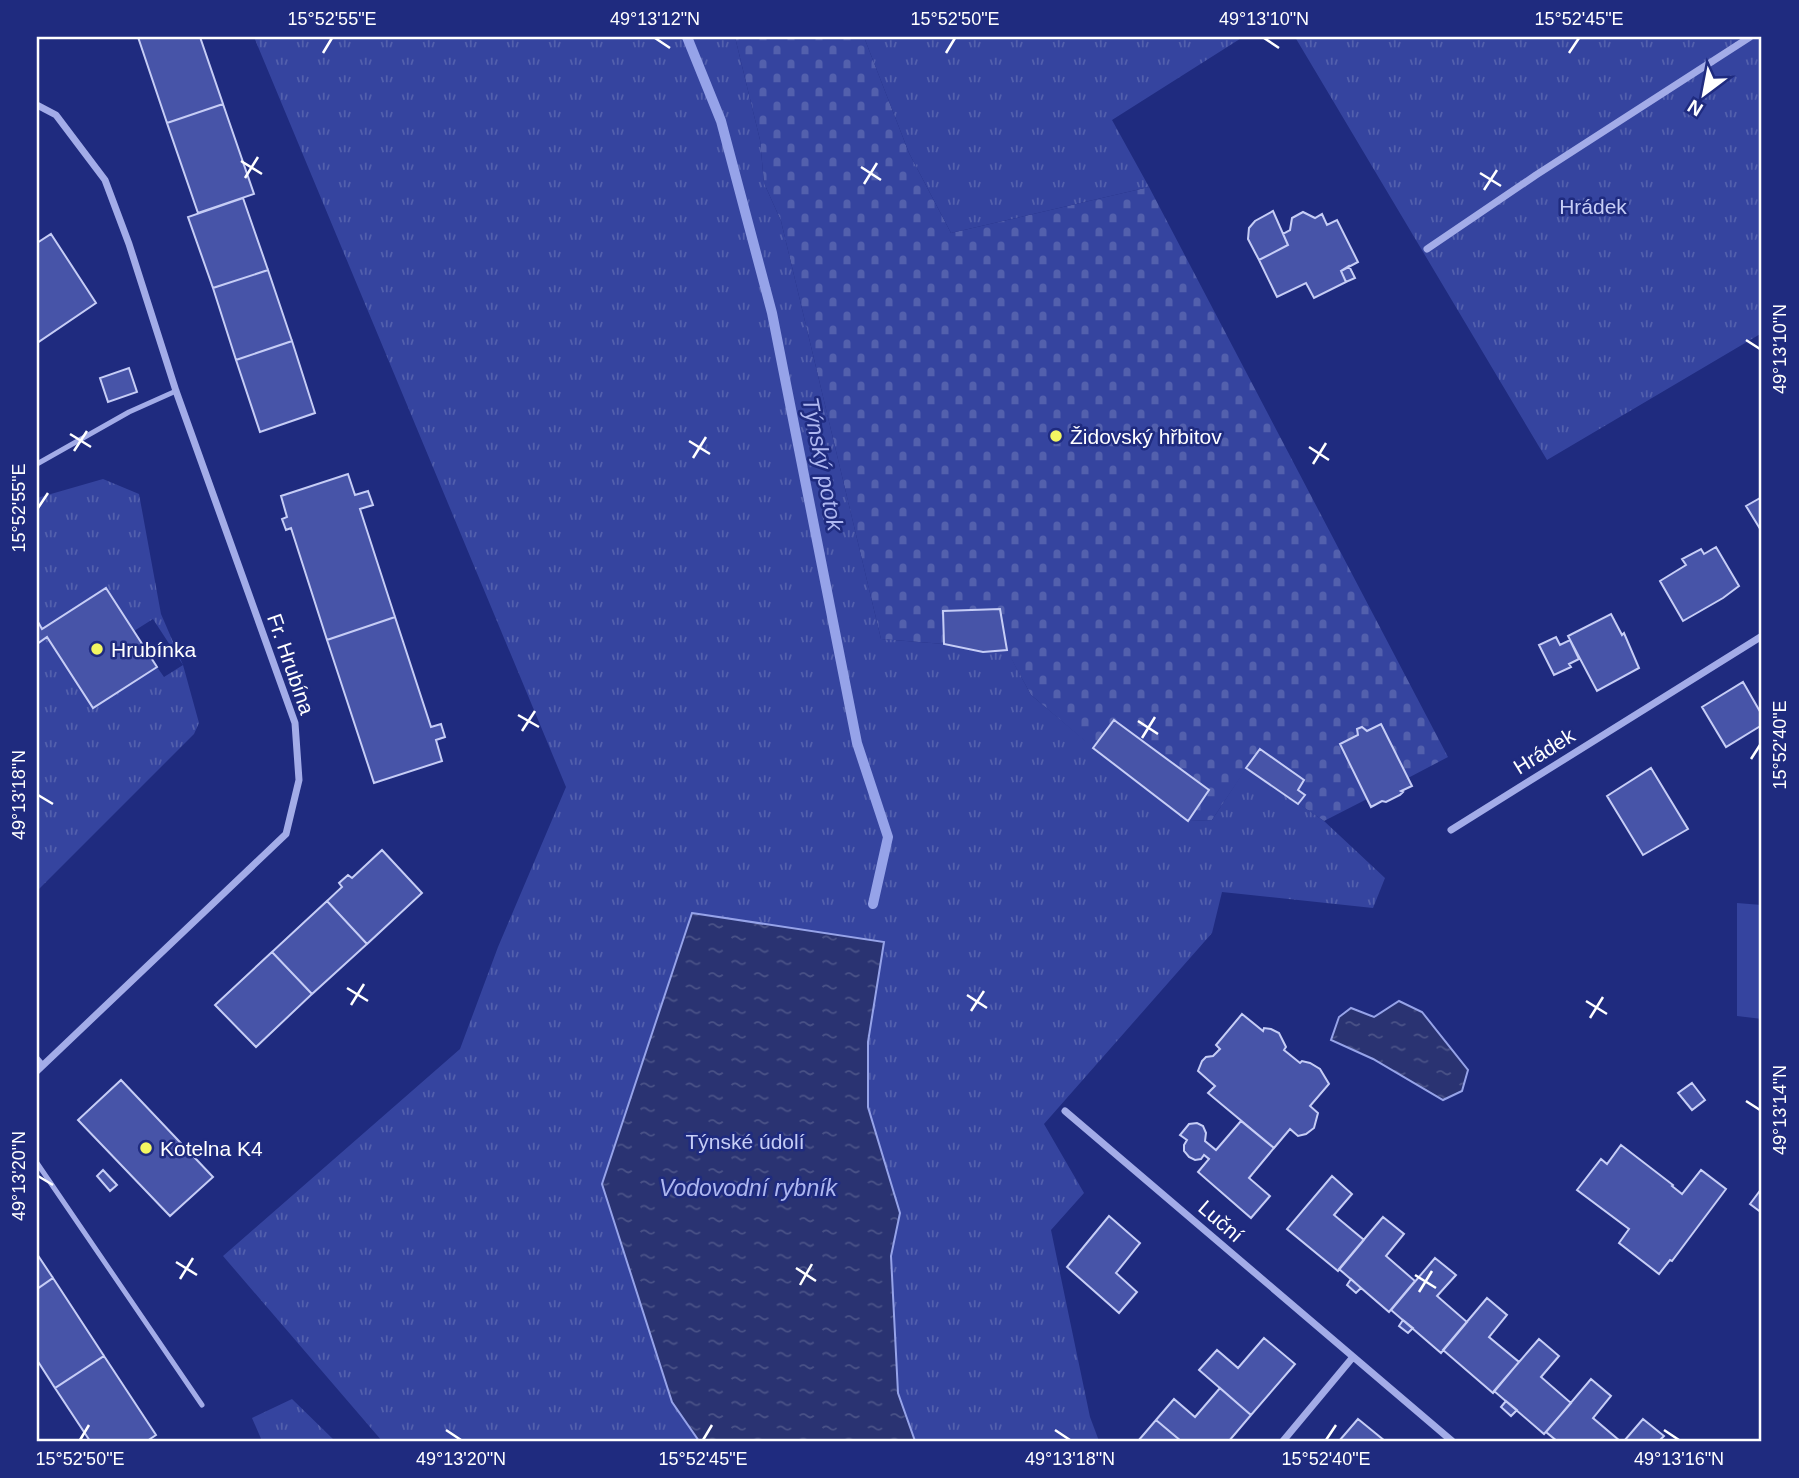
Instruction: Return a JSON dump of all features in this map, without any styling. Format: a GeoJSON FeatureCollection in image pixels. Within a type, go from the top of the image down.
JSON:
{"type":"FeatureCollection","features":[{"type":"Feature","properties":{"kind":"street"},"geometry":{"type":"LineString","coordinates":[[1427,249],[1749,37]]}},
{"type":"Feature","properties":{"kind":"street","name":"Fr. Hrubína"},"geometry":{"type":"LineString","coordinates":[[37,105],[56,115],[106,180],[176,391],[295,723],[299,780],[286,834],[39,1065]]}},
{"type":"Feature","properties":{"kind":"street","name":"Hrádek"},"geometry":{"type":"LineString","coordinates":[[1451,830],[1762,636]]}},
{"type":"Feature","properties":{"kind":"street","name":"Luční"},"geometry":{"type":"LineString","coordinates":[[1065,1111],[1452,1441]]}},
{"type":"Feature","properties":{"kind":"street"},"geometry":{"type":"LineString","coordinates":[[1283,1441],[1353,1357]]}},
{"type":"Feature","properties":{"kind":"lane"},"geometry":{"type":"LineString","coordinates":[[37,464],[129,412],[176,391]]}},
{"type":"Feature","properties":{"kind":"lane"},"geometry":{"type":"LineString","coordinates":[[37,1163],[202,1405]]}},
{"type":"Feature","properties":{"kind":"green space","name":"Týnské údolí"},"geometry":{"type":"Polygon","coordinates":[[[254,37],[735,37],[760,140],[764,183],[781,221],[881,639],[944,644],[983,652],[1007,650],[1031,695],[1188,821],[1212,820],[1246,768],[1324,821],[1385,878],[1373,908],[1222,892],[1212,933],[1044,1124],[1084,1193],[1051,1230],[1090,1417],[1099,1441],[382,1441],[223,1256],[460,1049],[498,947],[566,787],[254,37]]]}},
{"type":"Feature","properties":{"kind":"green space","name":"Židovský hřbitov"},"geometry":{"type":"Polygon","coordinates":[[[735,37],[864,37],[909,153],[951,233],[1149,187],[1448,757],[1408,778],[1412,786],[1386,802],[1381,801],[1371,807],[1367,799],[1324,821],[1246,769],[1212,820],[1188,821],[1093,748],[1031,695],[1007,651],[983,652],[944,644],[881,639],[781,221],[764,183],[760,140],[735,37]]]}},
{"type":"Feature","properties":{"kind":"green space"},"geometry":{"type":"Polygon","coordinates":[[[864,37],[1243,37],[1112,120],[1149,187],[951,233],[909,153],[864,37]]]}},
{"type":"Feature","properties":{"kind":"green space","name":"Hrádek"},"geometry":{"type":"Polygon","coordinates":[[[1295,37],[1762,37],[1762,333],[1547,460],[1295,37]]]}},
{"type":"Feature","properties":{"kind":"green space"},"geometry":{"type":"Polygon","coordinates":[[[103,479],[139,494],[161,614],[183,665],[153,619],[134,631],[106,588],[42,629],[37,620],[37,498],[103,479]]]}},
{"type":"Feature","properties":{"kind":"green space"},"geometry":{"type":"Polygon","coordinates":[[[47,637],[93,707],[157,667],[164,677],[183,665],[199,723],[194,734],[37,891],[37,644],[47,637]]]}},
{"type":"Feature","properties":{"kind":"green space"},"geometry":{"type":"Polygon","coordinates":[[[1737,903],[1762,905],[1762,1019],[1737,1016],[1737,903]]]}},
{"type":"Feature","properties":{"kind":"green space"},"geometry":{"type":"Polygon","coordinates":[[[292,1399],[335,1441],[262,1441],[252,1418],[292,1399]]]}},
{"type":"Feature","properties":{"kind":"water","name":"Vodovodní rybník"},"geometry":{"type":"Polygon","coordinates":[[[692,913],[884,942],[868,1042],[868,1107],[900,1213],[891,1256],[898,1393],[915,1441],[699,1441],[672,1402],[602,1184],[692,913]]]}},
{"type":"Feature","properties":{"kind":"water"},"geometry":{"type":"Polygon","coordinates":[[[1399,1001],[1422,1012],[1468,1070],[1462,1091],[1443,1100],[1373,1059],[1331,1040],[1339,1017],[1351,1008],[1374,1017],[1399,1001]]]}},
{"type":"Feature","properties":{"kind":"building"},"geometry":{"type":"Polygon","coordinates":[[[138,37],[200,37],[223,104],[167,123],[138,37]]]}},
{"type":"Feature","properties":{"kind":"building"},"geometry":{"type":"Polygon","coordinates":[[[223,104],[254,194],[198,213],[167,123],[223,104]]]}},
{"type":"Feature","properties":{"kind":"building"},"geometry":{"type":"Polygon","coordinates":[[[243,198],[268,270],[213,288],[188,217],[243,198]]]}},
{"type":"Feature","properties":{"kind":"building"},"geometry":{"type":"Polygon","coordinates":[[[1273,211],[1288,245],[1259,260],[1248,239],[1249,228],[1255,221],[1273,211]]]}},
{"type":"Feature","properties":{"kind":"building"},"geometry":{"type":"Polygon","coordinates":[[[1303,212],[1315,218],[1322,214],[1327,225],[1337,220],[1358,262],[1341,271],[1346,282],[1314,298],[1306,283],[1277,297],[1259,260],[1288,245],[1283,234],[1290,230],[1292,218],[1303,212]]]}},
{"type":"Feature","properties":{"kind":"building"},"geometry":{"type":"Polygon","coordinates":[[[51,234],[96,303],[37,343],[37,243],[51,234]]]}},
{"type":"Feature","properties":{"kind":"building"},"geometry":{"type":"Polygon","coordinates":[[[1349,266],[1355,278],[1346,282],[1341,271],[1349,266]]]}},
{"type":"Feature","properties":{"kind":"building"},"geometry":{"type":"Polygon","coordinates":[[[268,270],[292,341],[236,360],[213,288],[268,270]]]}},
{"type":"Feature","properties":{"kind":"building"},"geometry":{"type":"Polygon","coordinates":[[[292,341],[315,413],[260,432],[236,360],[292,341]]]}},
{"type":"Feature","properties":{"kind":"building"},"geometry":{"type":"Polygon","coordinates":[[[129,368],[137,392],[108,402],[100,378],[129,368]]]}},
{"type":"Feature","properties":{"kind":"building"},"geometry":{"type":"Polygon","coordinates":[[[348,474],[355,495],[368,491],[373,505],[360,509],[395,617],[327,640],[291,528],[286,530],[282,519],[287,517],[281,496],[348,474]]]}},
{"type":"Feature","properties":{"kind":"building"},"geometry":{"type":"Polygon","coordinates":[[[1762,497],[1762,532],[1746,506],[1762,497]]]}},
{"type":"Feature","properties":{"kind":"building"},"geometry":{"type":"Polygon","coordinates":[[[1716,547],[1739,586],[1683,621],[1660,581],[1686,565],[1682,559],[1701,549],[1704,554],[1716,547]]]}},
{"type":"Feature","properties":{"kind":"building"},"geometry":{"type":"Polygon","coordinates":[[[106,588],[157,667],[93,708],[47,637],[37,644],[37,620],[42,629],[106,588]]]}},
{"type":"Feature","properties":{"kind":"building"},"geometry":{"type":"Polygon","coordinates":[[[1000,609],[1007,650],[983,652],[944,644],[943,611],[1000,609]]]}},
{"type":"Feature","properties":{"kind":"building"},"geometry":{"type":"Polygon","coordinates":[[[1611,614],[1622,635],[1624,633],[1639,668],[1597,691],[1568,636],[1611,614]]]}},
{"type":"Feature","properties":{"kind":"building"},"geometry":{"type":"Polygon","coordinates":[[[395,617],[431,727],[441,724],[445,737],[436,740],[442,761],[374,783],[327,640],[395,617]]]}},
{"type":"Feature","properties":{"kind":"building"},"geometry":{"type":"Polygon","coordinates":[[[1556,637],[1560,645],[1570,640],[1579,659],[1569,664],[1571,667],[1554,675],[1539,645],[1556,637]]]}},
{"type":"Feature","properties":{"kind":"building"},"geometry":{"type":"Polygon","coordinates":[[[1743,682],[1762,715],[1762,725],[1726,747],[1702,707],[1743,682]]]}},
{"type":"Feature","properties":{"kind":"building"},"geometry":{"type":"Polygon","coordinates":[[[1114,720],[1209,790],[1188,821],[1093,748],[1114,720]]]}},
{"type":"Feature","properties":{"kind":"building"},"geometry":{"type":"Polygon","coordinates":[[[1381,724],[1412,786],[1401,791],[1403,792],[1400,795],[1371,807],[1340,744],[1358,735],[1357,729],[1362,727],[1367,731],[1381,724]]]}},
{"type":"Feature","properties":{"kind":"building"},"geometry":{"type":"Polygon","coordinates":[[[1260,749],[1304,780],[1298,790],[1305,795],[1298,804],[1246,768],[1260,749]]]}},
{"type":"Feature","properties":{"kind":"building"},"geometry":{"type":"Polygon","coordinates":[[[1651,768],[1688,829],[1643,855],[1607,796],[1651,768]]]}},
{"type":"Feature","properties":{"kind":"building"},"geometry":{"type":"Polygon","coordinates":[[[382,850],[422,893],[367,944],[327,901],[342,887],[339,883],[348,875],[352,878],[382,850]]]}},
{"type":"Feature","properties":{"kind":"building"},"geometry":{"type":"Polygon","coordinates":[[[327,901],[367,944],[312,994],[272,952],[327,901]]]}},
{"type":"Feature","properties":{"kind":"building"},"geometry":{"type":"Polygon","coordinates":[[[272,952],[312,994],[256,1047],[215,1005],[272,952]]]}},
{"type":"Feature","properties":{"kind":"building"},"geometry":{"type":"Polygon","coordinates":[[[1242,1014],[1263,1031],[1264,1028],[1279,1033],[1286,1047],[1284,1050],[1300,1063],[1310,1063],[1320,1069],[1329,1084],[1310,1106],[1318,1113],[1314,1128],[1298,1136],[1290,1129],[1274,1148],[1208,1093],[1215,1086],[1198,1071],[1206,1057],[1213,1056],[1220,1049],[1216,1045],[1242,1014]]]}},
{"type":"Feature","properties":{"kind":"building","name":"Kotelna K4"},"geometry":{"type":"Polygon","coordinates":[[[121,1080],[213,1177],[170,1216],[78,1120],[121,1080]]]}},
{"type":"Feature","properties":{"kind":"building"},"geometry":{"type":"Polygon","coordinates":[[[1692,1083],[1705,1100],[1692,1110],[1678,1093],[1692,1083]]]}},
{"type":"Feature","properties":{"kind":"building"},"geometry":{"type":"Polygon","coordinates":[[[1241,1121],[1274,1148],[1249,1178],[1270,1196],[1251,1218],[1198,1172],[1209,1159],[1204,1155],[1195,1160],[1189,1157],[1184,1151],[1187,1140],[1180,1135],[1189,1124],[1197,1123],[1203,1126],[1205,1141],[1216,1150],[1241,1121]]]}},
{"type":"Feature","properties":{"kind":"building"},"geometry":{"type":"Polygon","coordinates":[[[1621,1145],[1682,1194],[1701,1170],[1726,1189],[1672,1261],[1670,1260],[1659,1274],[1619,1243],[1629,1229],[1577,1190],[1601,1159],[1607,1164],[1621,1145]]]}},
{"type":"Feature","properties":{"kind":"building"},"geometry":{"type":"Polygon","coordinates":[[[103,1170],[117,1185],[110,1191],[97,1176],[103,1170]]]}},
{"type":"Feature","properties":{"kind":"building"},"geometry":{"type":"Polygon","coordinates":[[[1332,1176],[1352,1194],[1334,1215],[1364,1240],[1338,1271],[1287,1229],[1332,1176]]]}},
{"type":"Feature","properties":{"kind":"building"},"geometry":{"type":"Polygon","coordinates":[[[1762,1188],[1762,1213],[1750,1204],[1762,1188]]]}},
{"type":"Feature","properties":{"kind":"building"},"geometry":{"type":"Polygon","coordinates":[[[1109,1216],[1140,1243],[1116,1273],[1137,1292],[1119,1313],[1067,1267],[1109,1216]]]}},
{"type":"Feature","properties":{"kind":"building"},"geometry":{"type":"Polygon","coordinates":[[[1383,1217],[1404,1234],[1386,1256],[1415,1281],[1389,1312],[1339,1269],[1383,1217]]]}},
{"type":"Feature","properties":{"kind":"building"},"geometry":{"type":"Polygon","coordinates":[[[37,1254],[53,1278],[37,1289],[37,1254]]]}},
{"type":"Feature","properties":{"kind":"building"},"geometry":{"type":"Polygon","coordinates":[[[1435,1258],[1456,1275],[1437,1296],[1467,1322],[1441,1353],[1391,1310],[1435,1258]]]}},
{"type":"Feature","properties":{"kind":"building"},"geometry":{"type":"Polygon","coordinates":[[[53,1278],[104,1356],[55,1388],[37,1360],[37,1289],[53,1278]]]}},
{"type":"Feature","properties":{"kind":"building"},"geometry":{"type":"Polygon","coordinates":[[[1351,1279],[1361,1288],[1356,1293],[1347,1285],[1351,1279]]]}},
{"type":"Feature","properties":{"kind":"building"},"geometry":{"type":"Polygon","coordinates":[[[1487,1298],[1507,1315],[1489,1337],[1519,1362],[1493,1393],[1443,1350],[1487,1298]]]}},
{"type":"Feature","properties":{"kind":"building"},"geometry":{"type":"Polygon","coordinates":[[[1403,1320],[1413,1328],[1408,1333],[1399,1326],[1403,1320]]]}},
{"type":"Feature","properties":{"kind":"building"},"geometry":{"type":"Polygon","coordinates":[[[1264,1338],[1295,1364],[1251,1415],[1199,1370],[1217,1350],[1238,1368],[1264,1338]]]}},
{"type":"Feature","properties":{"kind":"building"},"geometry":{"type":"Polygon","coordinates":[[[1539,1339],[1559,1356],[1541,1377],[1571,1403],[1544,1434],[1494,1391],[1539,1339]]]}},
{"type":"Feature","properties":{"kind":"building"},"geometry":{"type":"Polygon","coordinates":[[[104,1356],[156,1435],[147,1441],[90,1441],[55,1388],[104,1356]]]}},
{"type":"Feature","properties":{"kind":"building"},"geometry":{"type":"Polygon","coordinates":[[[1591,1379],[1611,1396],[1593,1418],[1620,1441],[1557,1441],[1546,1432],[1591,1379]]]}},
{"type":"Feature","properties":{"kind":"building"},"geometry":{"type":"Polygon","coordinates":[[[1220,1388],[1251,1415],[1229,1441],[1181,1441],[1156,1420],[1174,1399],[1195,1417],[1220,1388]]]}},
{"type":"Feature","properties":{"kind":"building"},"geometry":{"type":"Polygon","coordinates":[[[1506,1401],[1517,1410],[1511,1416],[1501,1407],[1506,1401]]]}},
{"type":"Feature","properties":{"kind":"building"},"geometry":{"type":"Polygon","coordinates":[[[1358,1419],[1385,1441],[1339,1441],[1358,1419]]]}},
{"type":"Feature","properties":{"kind":"building"},"geometry":{"type":"Polygon","coordinates":[[[1643,1419],[1664,1436],[1659,1441],[1624,1441],[1643,1419]]]}},
{"type":"Feature","properties":{"kind":"building"},"geometry":{"type":"Polygon","coordinates":[[[1156,1420],[1181,1441],[1138,1441],[1156,1420]]]}},
{"type":"Feature","properties":{"kind":"waterway","name":"Týnský potok"},"geometry":{"type":"LineString","coordinates":[[687,37],[721,121],[772,313],[857,743],[888,837],[873,904]]}},
{"type":"Feature","properties":{"kind":"place","name":"Židovský hřbitov"},"geometry":{"type":"Point","coordinates":[1056,436]}},
{"type":"Feature","properties":{"kind":"place","name":"Hrubínka"},"geometry":{"type":"Point","coordinates":[97,649]}},
{"type":"Feature","properties":{"kind":"place","name":"Kotelna K4"},"geometry":{"type":"Point","coordinates":[146,1148]}}]}
